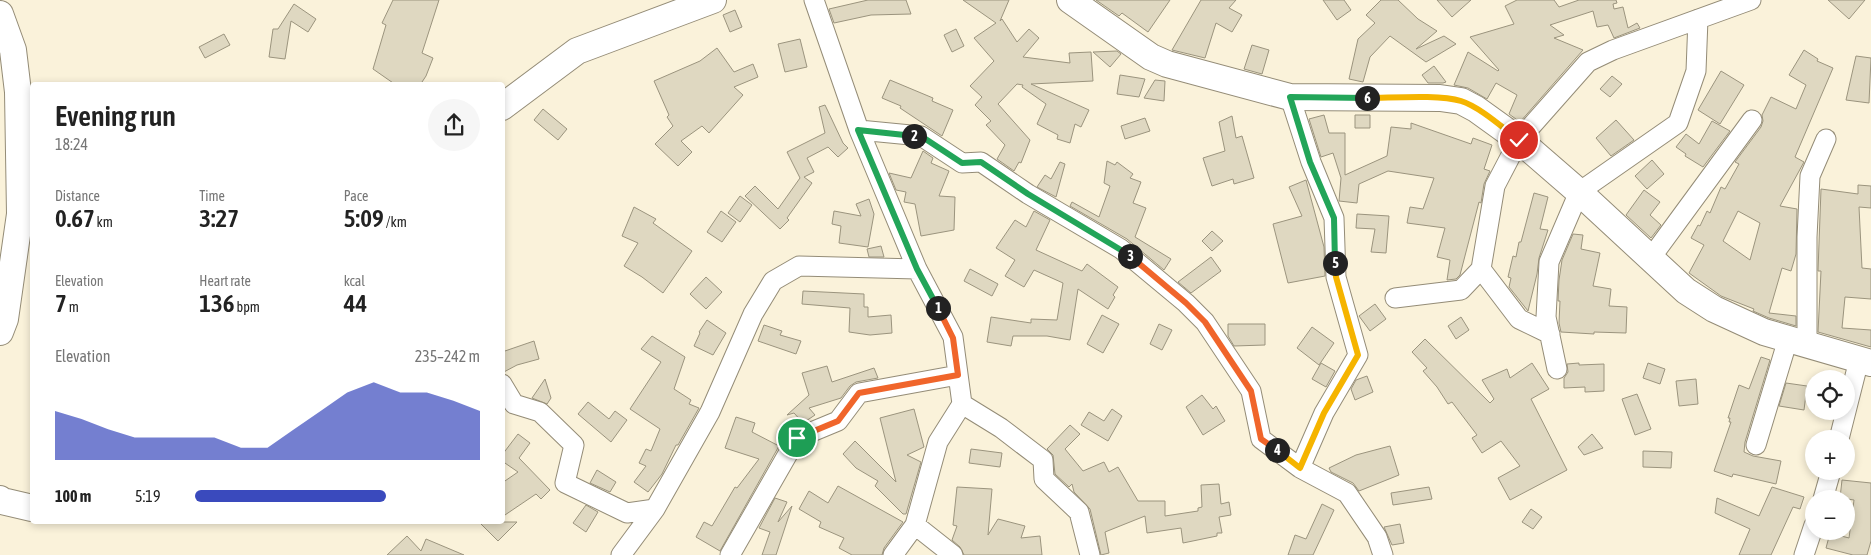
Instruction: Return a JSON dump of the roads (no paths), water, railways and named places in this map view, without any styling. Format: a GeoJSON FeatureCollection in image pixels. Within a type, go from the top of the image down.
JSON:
{"type":"FeatureCollection","features":[{"type":"Feature","properties":{"kind":"main road"},"geometry":{"type":"LineString","coordinates":[[505,105],[577,51],[713,0]]}},
{"type":"Feature","properties":{"kind":"main road"},"geometry":{"type":"LineString","coordinates":[[1070,0],[1159,61],[1290,97],[1440,98],[1461,101],[1476,109],[1519,140],[1579,192],[1650,260],[1686,291],[1714,309],[1764,332],[1865,361]]}},
{"type":"Feature","properties":{"kind":"main road"},"geometry":{"type":"LineString","coordinates":[[0,14],[13,50],[18,92],[20,214],[6,267],[5,319],[0,332]]}},
{"type":"Feature","properties":{"kind":"main road"},"geometry":{"type":"LineString","coordinates":[[0,499],[2,502],[30,508]]}},
{"type":"Feature","properties":{"kind":"street"},"geometry":{"type":"LineString","coordinates":[[814,0],[858,130],[917,269],[953,338],[962,404],[938,442],[915,525],[893,555]]}},
{"type":"Feature","properties":{"kind":"street"},"geometry":{"type":"LineString","coordinates":[[1395,298],[1461,290],[1481,270],[1496,186],[1519,140],[1588,62],[1613,50],[1751,0]]}},
{"type":"Feature","properties":{"kind":"street"},"geometry":{"type":"LineString","coordinates":[[1557,369],[1546,316],[1550,262],[1579,192],[1678,122],[1696,71],[1698,19]]}},
{"type":"Feature","properties":{"kind":"street"},"geometry":{"type":"LineString","coordinates":[[1290,97],[1310,162],[1334,218],[1336,277],[1358,355],[1324,413],[1300,468]]}},
{"type":"Feature","properties":{"kind":"street"},"geometry":{"type":"LineString","coordinates":[[1650,260],[1752,120]]}},
{"type":"Feature","properties":{"kind":"street"},"geometry":{"type":"LineString","coordinates":[[858,130],[921,136],[962,163],[981,162],[1028,194],[1121,250],[1186,303],[1205,322],[1251,391],[1261,439],[1300,468],[1347,493],[1377,537],[1383,555]]}},
{"type":"Feature","properties":{"kind":"street"},"geometry":{"type":"LineString","coordinates":[[1756,445],[1798,342],[1810,176],[1826,139]]}},
{"type":"Feature","properties":{"kind":"street"},"geometry":{"type":"LineString","coordinates":[[621,555],[655,509],[710,412],[753,314],[773,281],[799,266],[917,269]]}},
{"type":"Feature","properties":{"kind":"street"},"geometry":{"type":"LineString","coordinates":[[1481,270],[1519,320],[1550,334]]}},
{"type":"Feature","properties":{"kind":"street"},"geometry":{"type":"LineString","coordinates":[[1842,430],[1865,361]]}},
{"type":"Feature","properties":{"kind":"street"},"geometry":{"type":"LineString","coordinates":[[730,555],[797,438],[838,421],[859,393],[958,375]]}},
{"type":"Feature","properties":{"kind":"street"},"geometry":{"type":"LineString","coordinates":[[505,389],[514,404],[540,412],[574,445],[565,484],[627,513],[655,509]]}},
{"type":"Feature","properties":{"kind":"street"},"geometry":{"type":"LineString","coordinates":[[962,404],[1001,428],[1042,460],[1044,479],[1079,512],[1090,555]]}},
{"type":"Feature","properties":{"kind":"street"},"geometry":{"type":"LineString","coordinates":[[915,525],[953,555]]}},
{"type":"Feature","properties":{"kind":"street"},"geometry":{"type":"LineString","coordinates":[[1804,555],[1809,540]]}}]}
